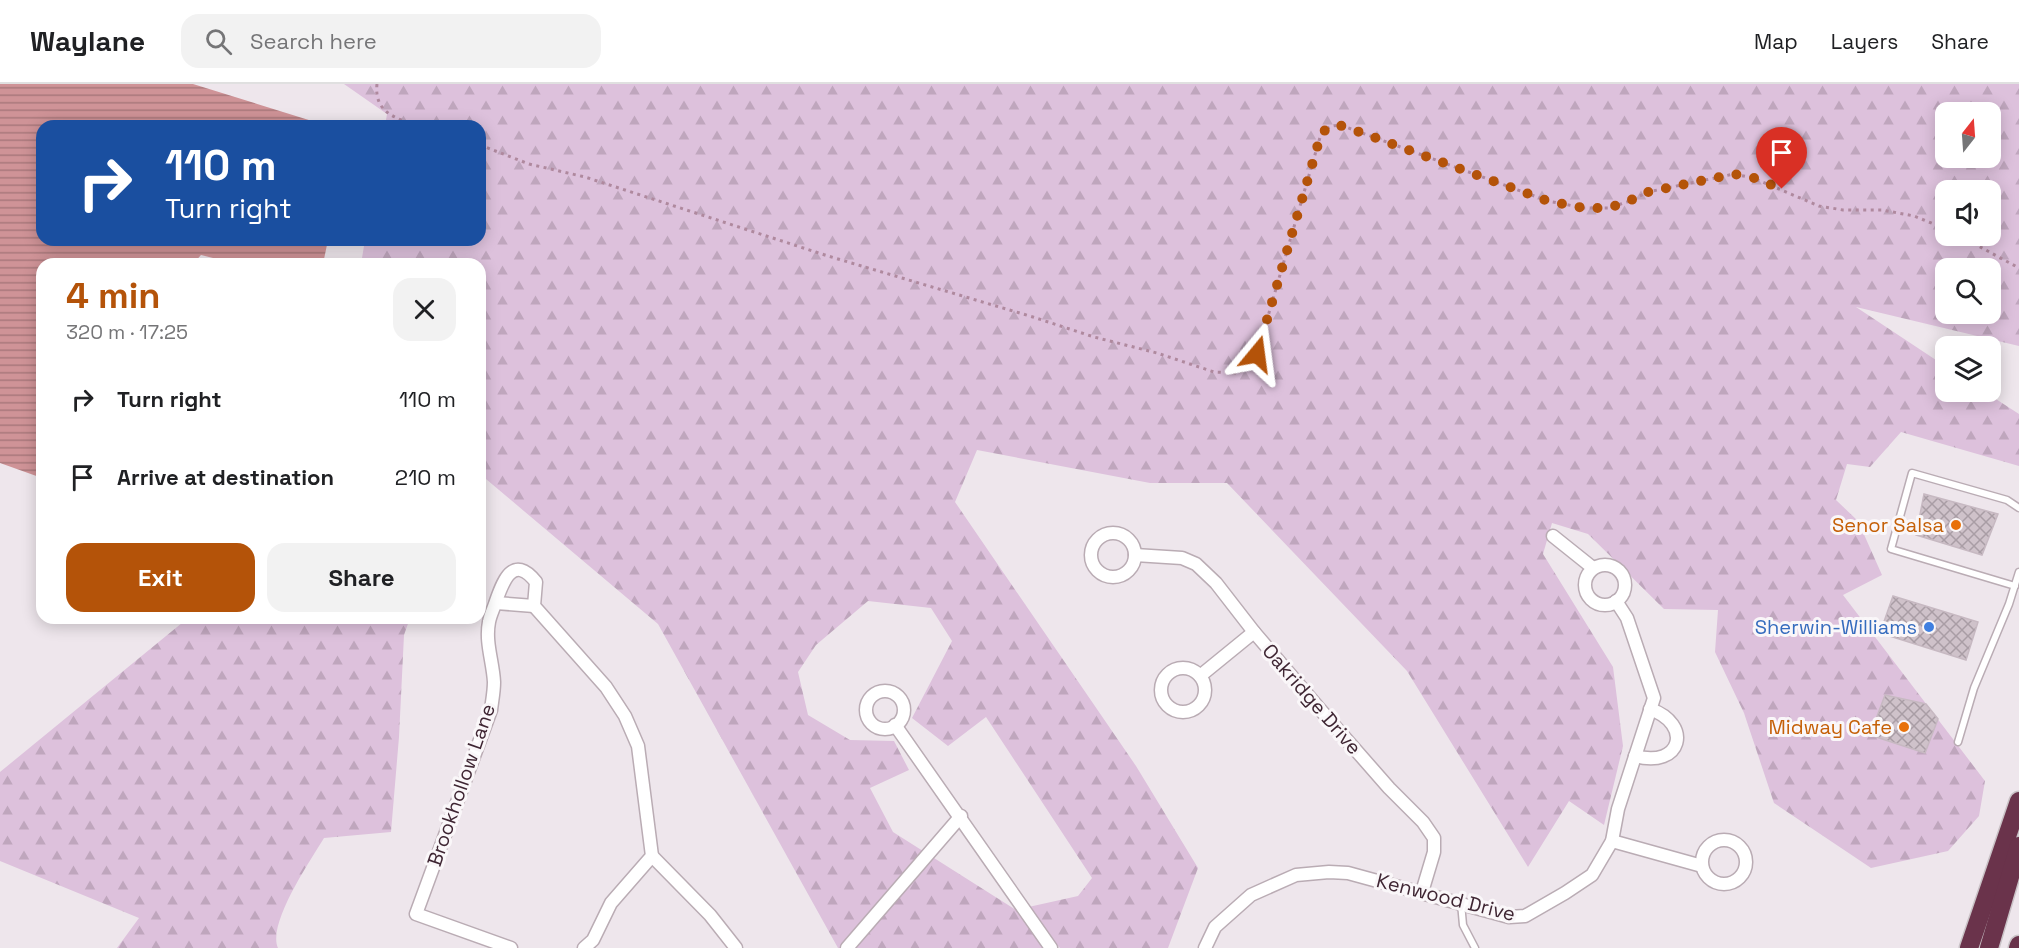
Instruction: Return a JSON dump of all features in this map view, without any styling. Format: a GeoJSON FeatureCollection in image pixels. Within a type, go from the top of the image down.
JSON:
{"type":"FeatureCollection","features":[{"type":"Feature","properties":{"kind":"highway"},"geometry":{"type":"LineString","coordinates":[[1969,948],[2019,801]]}},
{"type":"Feature","properties":{"kind":"highway"},"geometry":{"type":"LineString","coordinates":[[1989,948],[2019,846]]}},
{"type":"Feature","properties":{"kind":"street"},"geometry":{"type":"LineString","coordinates":[[1552,536],[1593,568]]}},
{"type":"Feature","properties":{"kind":"street","name":"Oakridge Drive"},"geometry":{"type":"LineString","coordinates":[[1135,555],[1182,558],[1196,564],[1216,583],[1254,632],[1434,838],[1434,852],[1422,892]]}},
{"type":"Feature","properties":{"kind":"street"},"geometry":{"type":"LineString","coordinates":[[1606,564],[1618,569],[1623,574],[1624,594],[1608,605],[1590,598],[1586,592],[1586,579],[1593,568],[1606,564]]}},
{"type":"Feature","properties":{"kind":"street","name":"Brookhollow Lane"},"geometry":{"type":"LineString","coordinates":[[512,948],[416,914],[491,710],[494,683],[489,646],[489,622],[502,582],[512,572],[521,571],[530,574],[536,582],[534,606]]}},
{"type":"Feature","properties":{"kind":"street","name":"Kenwood Drive"},"geometry":{"type":"LineString","coordinates":[[1205,948],[1215,927],[1251,895],[1296,875],[1348,873],[1509,917],[1525,916],[1592,875],[1612,841],[1618,809],[1654,698],[1628,618],[1616,601]]}},
{"type":"Feature","properties":{"kind":"street"},"geometry":{"type":"LineString","coordinates":[[496,603],[534,606],[606,687],[626,716],[638,746],[652,856],[710,915],[736,948]]}},
{"type":"Feature","properties":{"kind":"street"},"geometry":{"type":"LineString","coordinates":[[1200,676],[1254,632]]}},
{"type":"Feature","properties":{"kind":"street"},"geometry":{"type":"LineString","coordinates":[[1635,756],[1663,757],[1674,750],[1677,742],[1676,728],[1669,719],[1660,712],[1650,709]]}},
{"type":"Feature","properties":{"kind":"street"},"geometry":{"type":"LineString","coordinates":[[895,725],[961,816],[1051,948]]}},
{"type":"Feature","properties":{"kind":"street"},"geometry":{"type":"LineString","coordinates":[[847,948],[961,816]]}},
{"type":"Feature","properties":{"kind":"street"},"geometry":{"type":"LineString","coordinates":[[1612,841],[1702,866]]}},
{"type":"Feature","properties":{"kind":"street"},"geometry":{"type":"LineString","coordinates":[[584,948],[593,940],[611,903],[652,856]]}},
{"type":"Feature","properties":{"kind":"lane"},"geometry":{"type":"LineString","coordinates":[[2015,586],[1891,549],[1912,473],[2007,500],[2019,508]]}},
{"type":"Feature","properties":{"kind":"lane"},"geometry":{"type":"LineString","coordinates":[[1958,742],[1974,688],[2009,604],[2019,572]]}},
{"type":"Feature","properties":{"kind":"lane"},"geometry":{"type":"LineString","coordinates":[[1461,903],[1463,925],[1475,948]]}},
{"type":"Feature","properties":{"kind":"path"},"geometry":{"type":"LineString","coordinates":[[377,84],[380,103],[387,114],[402,120]]}},
{"type":"Feature","properties":{"kind":"path"},"geometry":{"type":"LineString","coordinates":[[486,147],[529,164],[585,177],[828,256],[1224,374],[1244,370],[1252,364],[1257,354],[1321,134],[1327,127],[1335,125],[1548,201],[1584,208],[1608,208],[1648,192],[1734,174],[1754,178],[1819,206],[1843,210],[1882,210],[1914,216],[1935,225]]}},
{"type":"Feature","properties":{"kind":"path"},"geometry":{"type":"LineString","coordinates":[[1978,246],[2019,268]]}},
{"type":"Feature","properties":{"kind":"green space"},"geometry":{"type":"Polygon","coordinates":[[[344,84],[2019,84],[2019,346],[2001,342],[2001,336],[1977,336],[1856,307],[1935,359],[1935,402],[2000,402],[2019,414],[2019,466],[1901,432],[1870,467],[1847,464],[1836,500],[1858,521],[1882,575],[1843,595],[1985,781],[1979,816],[1948,851],[1871,868],[1774,803],[1744,713],[1715,652],[1718,610],[1664,609],[1588,534],[1552,523],[1543,554],[1613,667],[1623,746],[1604,825],[1569,801],[1528,867],[1407,671],[1227,483],[1150,483],[977,450],[955,502],[1136,766],[1198,868],[1168,948],[1060,948],[1024,908],[1078,896],[1092,878],[986,717],[948,746],[912,718],[952,641],[931,608],[868,601],[816,645],[798,672],[808,715],[850,740],[894,741],[909,770],[870,788],[893,832],[1032,920],[1047,948],[838,948],[658,624],[486,479],[486,258],[362,258],[364,246],[486,246],[486,120],[386,120],[387,114],[344,84]]]}},
{"type":"Feature","properties":{"kind":"green space"},"geometry":{"type":"Polygon","coordinates":[[[181,624],[408,624],[404,635],[391,832],[324,838],[284,909],[276,937],[278,948],[117,948],[139,918],[0,861],[0,772],[181,624]]]}},
{"type":"Feature","properties":{"kind":"shaded area"},"geometry":{"type":"Polygon","coordinates":[[[0,84],[193,84],[309,120],[36,120],[36,246],[327,246],[324,258],[213,258],[201,255],[198,258],[36,258],[36,476],[0,463],[0,84]]]}},
{"type":"Feature","properties":{"kind":"building","name":"Senor Salsa"},"geometry":{"type":"Polygon","coordinates":[[[1924,494],[1998,514],[1982,555],[1916,535],[1924,494]]]}},
{"type":"Feature","properties":{"kind":"building","name":"Sherwin-Williams"},"geometry":{"type":"Polygon","coordinates":[[[1893,596],[1978,622],[1966,660],[1880,633],[1893,596]]]}},
{"type":"Feature","properties":{"kind":"building","name":"Midway Cafe"},"geometry":{"type":"Polygon","coordinates":[[[1885,695],[1926,704],[1938,719],[1925,753],[1870,735],[1885,695]]]}},
{"type":"Feature","properties":{"kind":"place","name":"Senor Salsa"},"geometry":{"type":"Point","coordinates":[1956,525]}},
{"type":"Feature","properties":{"kind":"place","name":"Sherwin-Williams"},"geometry":{"type":"Point","coordinates":[1929,627]}},
{"type":"Feature","properties":{"kind":"place","name":"Midway Cafe"},"geometry":{"type":"Point","coordinates":[1904,727]}},
{"type":"Feature","properties":{"kind":"route"},"geometry":{"type":"LineString","coordinates":[[1257,354],[1321,134],[1327,127],[1343,126],[1548,201],[1584,208],[1608,208],[1648,192],[1734,174],[1754,178],[1782,189]]}}]}
